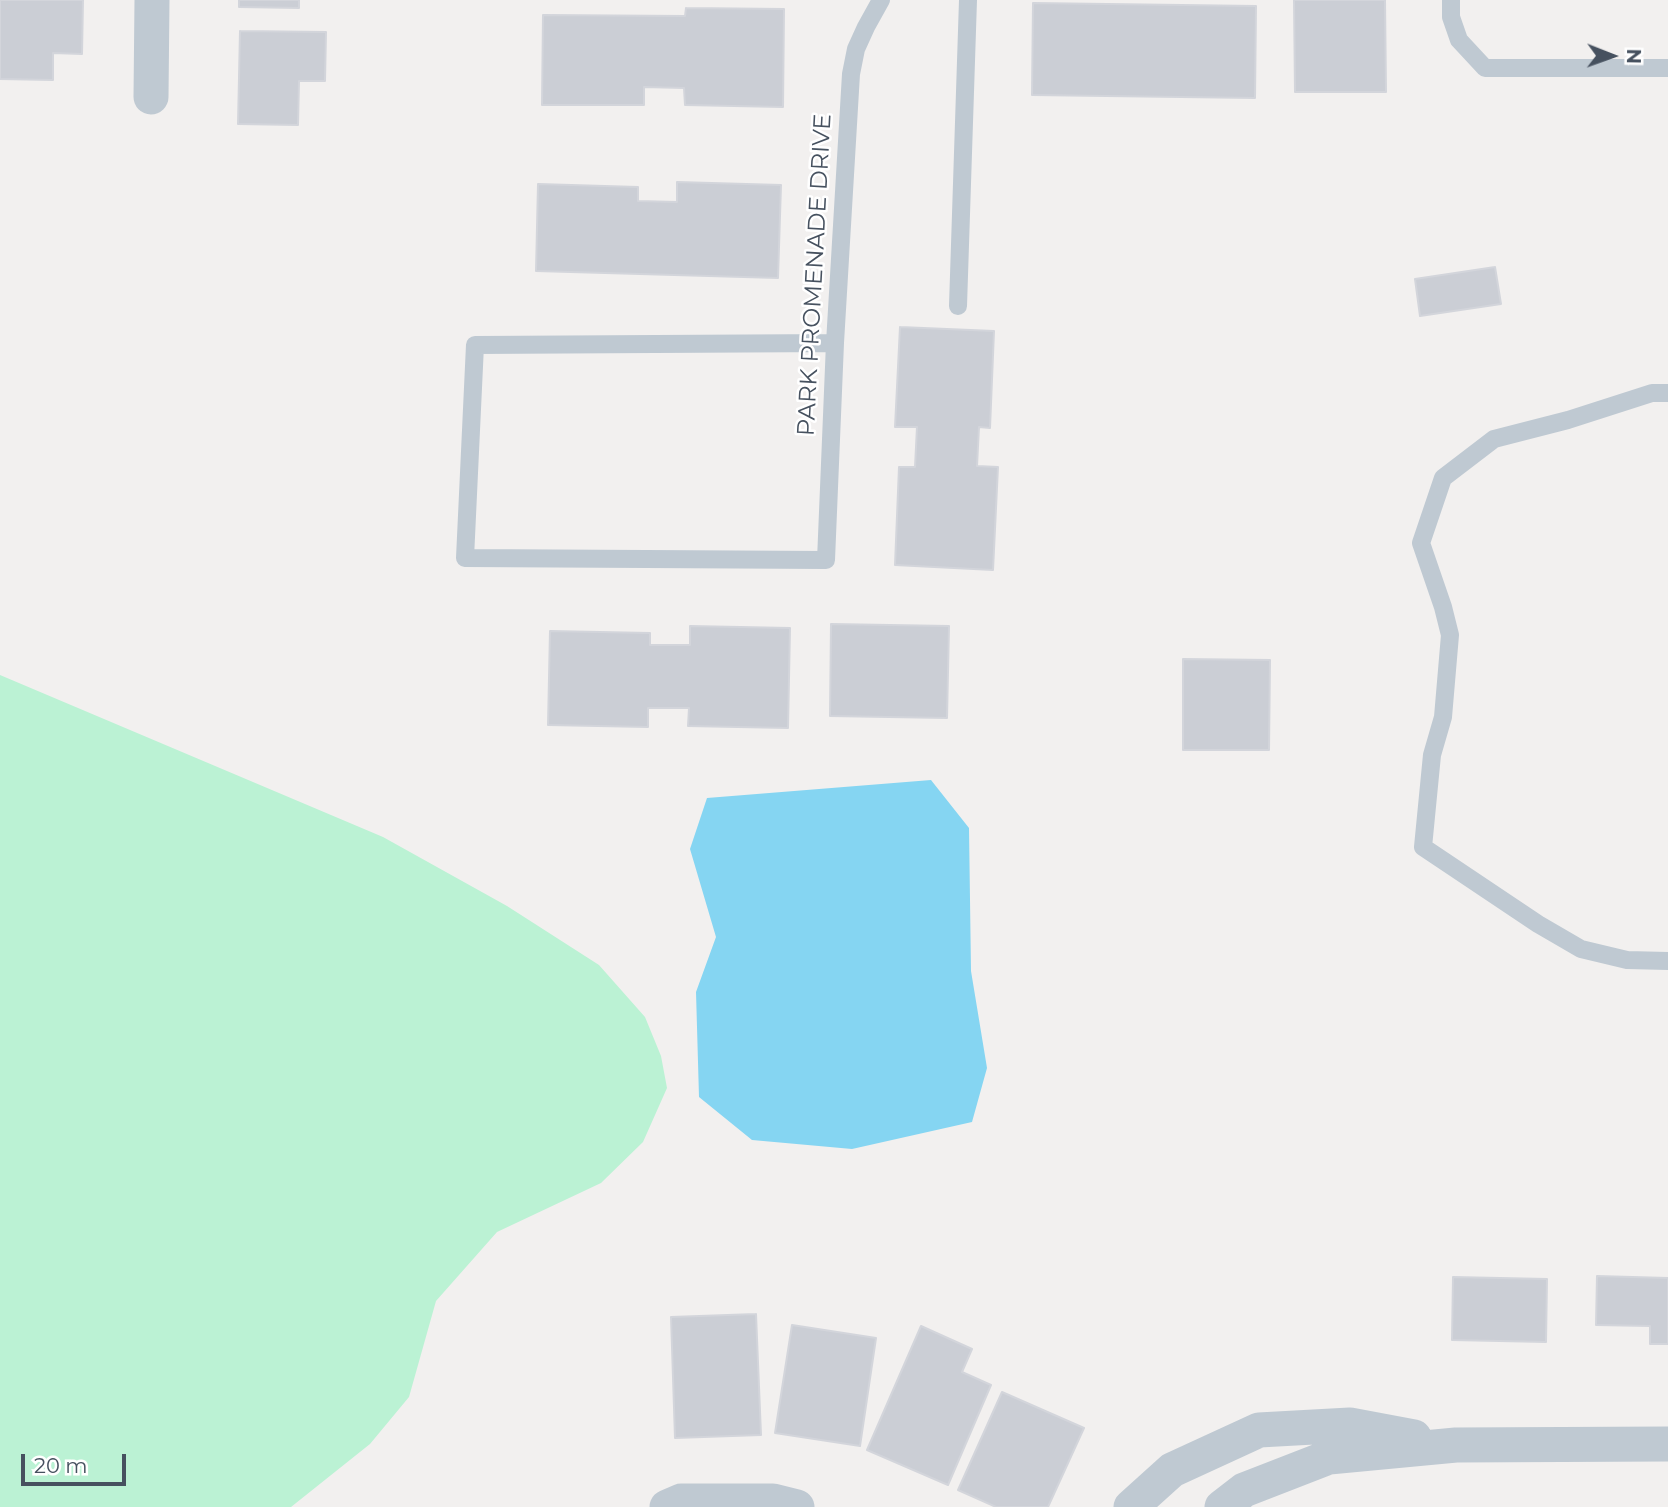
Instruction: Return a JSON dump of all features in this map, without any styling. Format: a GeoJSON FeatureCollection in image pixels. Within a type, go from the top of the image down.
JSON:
{"type":"FeatureCollection","features":[{"type":"Feature","properties":{"kind":"street"},"geometry":{"type":"LineString","coordinates":[[151,97],[152,0]]}},
{"type":"Feature","properties":{"kind":"street"},"geometry":{"type":"LineString","coordinates":[[1131,1507],[1172,1470],[1259,1430],[1350,1425],[1456,1445]]}},
{"type":"Feature","properties":{"kind":"street"},"geometry":{"type":"LineString","coordinates":[[1222,1507],[1244,1490],[1329,1457],[1456,1445],[1668,1444]]}},
{"type":"Feature","properties":{"kind":"street"},"geometry":{"type":"LineString","coordinates":[[667,1507],[681,1501],[773,1502],[797,1507]]}},
{"type":"Feature","properties":{"kind":"lane","name":"PARK PROMENADE DRIVE"},"geometry":{"type":"LineString","coordinates":[[835,343],[475,345],[465,558],[826,560],[835,343],[851,74],[856,49],[881,0]]}},
{"type":"Feature","properties":{"kind":"lane"},"geometry":{"type":"LineString","coordinates":[[958,306],[968,0]]}},
{"type":"Feature","properties":{"kind":"lane"},"geometry":{"type":"LineString","coordinates":[[1451,0],[1451,17],[1459,40],[1485,68],[1668,68]]}},
{"type":"Feature","properties":{"kind":"lane"},"geometry":{"type":"LineString","coordinates":[[1668,393],[1652,393],[1568,420],[1494,439],[1443,478],[1421,543],[1450,635],[1443,717],[1432,755],[1423,847],[1538,924],[1581,949],[1627,960],[1668,961]]}},
{"type":"Feature","properties":{"kind":"green space"},"geometry":{"type":"Polygon","coordinates":[[[0,675],[383,837],[507,906],[599,965],[645,1017],[661,1056],[667,1088],[643,1142],[601,1183],[497,1232],[436,1301],[409,1397],[370,1444],[291,1507],[0,1507],[0,675]]]}},
{"type":"Feature","properties":{"kind":"water"},"geometry":{"type":"Polygon","coordinates":[[[931,780],[969,828],[971,971],[987,1068],[972,1122],[852,1149],[752,1140],[699,1097],[696,992],[716,937],[690,849],[707,798],[931,780]]]}},
{"type":"Feature","properties":{"kind":"building"},"geometry":{"type":"Polygon","coordinates":[[[0,0],[83,0],[82,54],[53,53],[53,80],[0,79],[0,0]]]}},
{"type":"Feature","properties":{"kind":"building"},"geometry":{"type":"Polygon","coordinates":[[[239,0],[299,0],[299,8],[239,7],[239,0]]]}},
{"type":"Feature","properties":{"kind":"building"},"geometry":{"type":"Polygon","coordinates":[[[1294,0],[1385,0],[1386,92],[1295,92],[1294,0]]]}},
{"type":"Feature","properties":{"kind":"building"},"geometry":{"type":"Polygon","coordinates":[[[1033,3],[1256,6],[1255,98],[1032,95],[1033,3]]]}},
{"type":"Feature","properties":{"kind":"building"},"geometry":{"type":"Polygon","coordinates":[[[686,8],[784,9],[783,107],[685,105],[684,88],[644,87],[644,105],[542,105],[543,15],[685,16],[686,8]]]}},
{"type":"Feature","properties":{"kind":"building"},"geometry":{"type":"Polygon","coordinates":[[[240,31],[326,32],[325,81],[299,81],[298,125],[238,124],[240,31]]]}},
{"type":"Feature","properties":{"kind":"building"},"geometry":{"type":"Polygon","coordinates":[[[677,182],[781,185],[778,278],[536,271],[538,184],[638,187],[638,201],[677,202],[677,182]]]}},
{"type":"Feature","properties":{"kind":"building"},"geometry":{"type":"Polygon","coordinates":[[[1495,267],[1501,304],[1420,316],[1415,279],[1495,267]]]}},
{"type":"Feature","properties":{"kind":"building"},"geometry":{"type":"Polygon","coordinates":[[[900,327],[994,331],[990,428],[979,427],[977,466],[998,467],[993,570],[895,565],[899,467],[915,467],[917,427],[895,427],[900,327]]]}},
{"type":"Feature","properties":{"kind":"building"},"geometry":{"type":"Polygon","coordinates":[[[831,624],[949,626],[947,718],[830,716],[831,624]]]}},
{"type":"Feature","properties":{"kind":"building"},"geometry":{"type":"Polygon","coordinates":[[[690,626],[790,628],[788,728],[688,726],[689,708],[648,708],[648,727],[548,725],[550,631],[650,633],[650,645],[690,645],[690,626]]]}},
{"type":"Feature","properties":{"kind":"building"},"geometry":{"type":"Polygon","coordinates":[[[1183,659],[1270,660],[1269,750],[1183,750],[1183,659]]]}},
{"type":"Feature","properties":{"kind":"building"},"geometry":{"type":"Polygon","coordinates":[[[1597,1276],[1668,1278],[1668,1344],[1650,1344],[1650,1326],[1596,1325],[1597,1276]]]}},
{"type":"Feature","properties":{"kind":"building"},"geometry":{"type":"Polygon","coordinates":[[[1453,1277],[1547,1279],[1546,1342],[1452,1340],[1453,1277]]]}},
{"type":"Feature","properties":{"kind":"building"},"geometry":{"type":"Polygon","coordinates":[[[756,1314],[761,1435],[675,1438],[671,1317],[756,1314]]]}},
{"type":"Feature","properties":{"kind":"building"},"geometry":{"type":"Polygon","coordinates":[[[792,1325],[876,1338],[860,1446],[775,1433],[792,1325]]]}},
{"type":"Feature","properties":{"kind":"building"},"geometry":{"type":"Polygon","coordinates":[[[921,1326],[972,1349],[962,1372],[991,1385],[948,1485],[867,1450],[921,1326]]]}},
{"type":"Feature","properties":{"kind":"building"},"geometry":{"type":"Polygon","coordinates":[[[1002,1392],[1084,1428],[1048,1507],[996,1507],[958,1490],[1002,1392]]]}}]}
